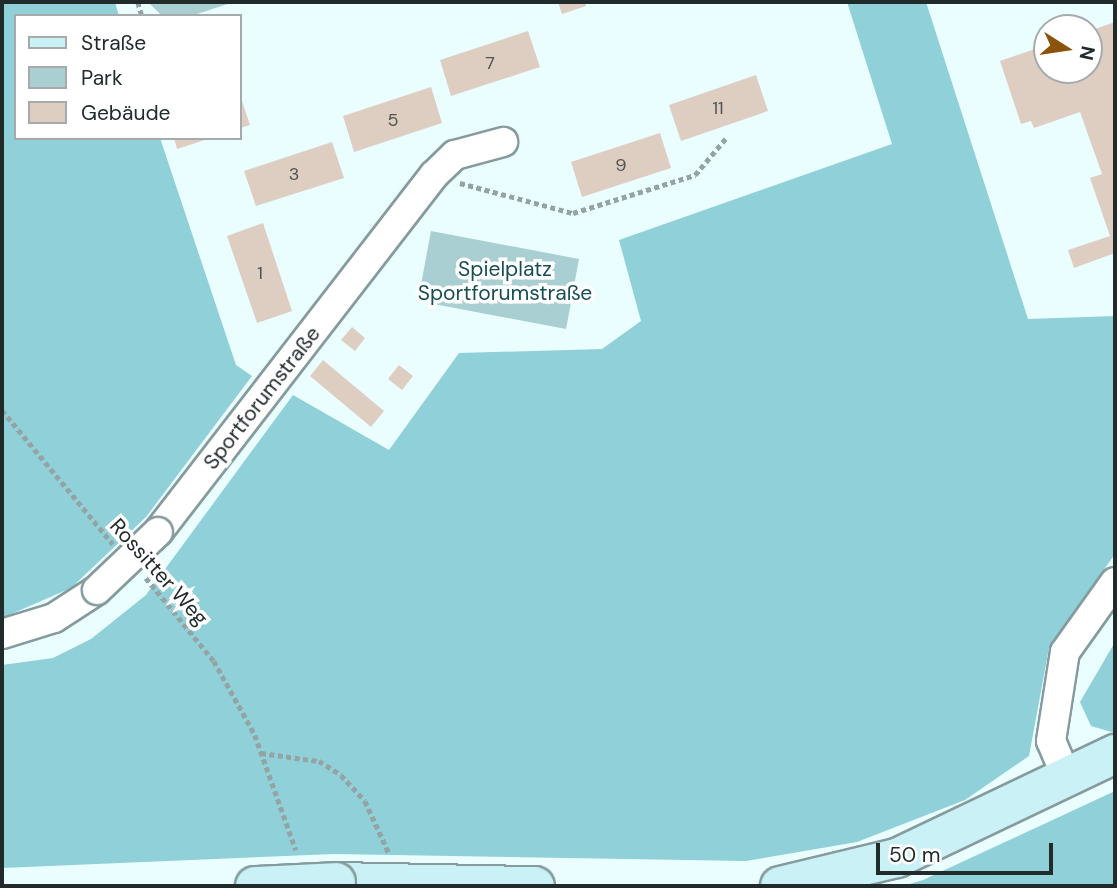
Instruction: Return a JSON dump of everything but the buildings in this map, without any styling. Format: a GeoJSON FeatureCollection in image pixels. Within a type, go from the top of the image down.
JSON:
{"type":"FeatureCollection","features":[{"type":"Feature","properties":{"kind":"street","name":"Sportforumstraße"},"geometry":{"type":"LineString","coordinates":[[2,634],[54,618],[97,590],[158,532],[434,176],[455,155],[503,142]]}},
{"type":"Feature","properties":{"kind":"street"},"geometry":{"type":"LineString","coordinates":[[1066,776],[1051,741],[1065,652],[1115,582]]}},
{"type":"Feature","properties":{"kind":"street"},"geometry":{"type":"LineString","coordinates":[[780,886],[897,858],[1115,754]]}},
{"type":"Feature","properties":{"kind":"street"},"geometry":{"type":"LineString","coordinates":[[248,886],[336,882],[535,886]]}},
{"type":"Feature","properties":{"kind":"path"},"geometry":{"type":"LineString","coordinates":[[434,176],[573,213],[695,175],[726,138]]}},
{"type":"Feature","properties":{"kind":"path","name":"Rossitter Weg"},"geometry":{"type":"LineString","coordinates":[[2,410],[122,553]]}},
{"type":"Feature","properties":{"kind":"path","name":"Rossitter Weg"},"geometry":{"type":"LineString","coordinates":[[138,570],[214,661],[261,753],[296,850]]}},
{"type":"Feature","properties":{"kind":"path"},"geometry":{"type":"LineString","coordinates":[[261,753],[319,761],[341,775],[365,801],[391,860]]}},
{"type":"Feature","properties":{"kind":"green space"},"geometry":{"type":"Polygon","coordinates":[[[148,2],[234,2],[197,14],[160,14],[148,2]]]}},
{"type":"Feature","properties":{"kind":"green space","name":"Spielplatz Sportforumstraße"},"geometry":{"type":"Polygon","coordinates":[[[431,231],[579,259],[566,329],[418,301],[431,231]]]}},
{"type":"Feature","properties":{"kind":"shaded area"},"geometry":{"type":"Polygon","coordinates":[[[2,2],[115,2],[118,14],[14,14],[14,140],[161,140],[236,365],[252,376],[146,517],[71,588],[2,618],[2,2]]]}},
{"type":"Feature","properties":{"kind":"shaded area"},"geometry":{"type":"Polygon","coordinates":[[[847,2],[926,2],[1028,319],[1115,316],[1115,554],[1049,648],[1029,756],[965,800],[857,842],[746,861],[334,854],[2,868],[2,665],[53,658],[91,639],[146,595],[293,395],[389,450],[459,353],[602,349],[641,321],[619,240],[892,144],[847,2]]]}},
{"type":"Feature","properties":{"kind":"shaded area"},"geometry":{"type":"Polygon","coordinates":[[[1115,642],[1115,733],[1091,726],[1080,702],[1115,642]]]}},
{"type":"Feature","properties":{"kind":"shaded area"},"geometry":{"type":"Polygon","coordinates":[[[1115,791],[1115,886],[903,886],[923,880],[1115,791]]]}}]}
